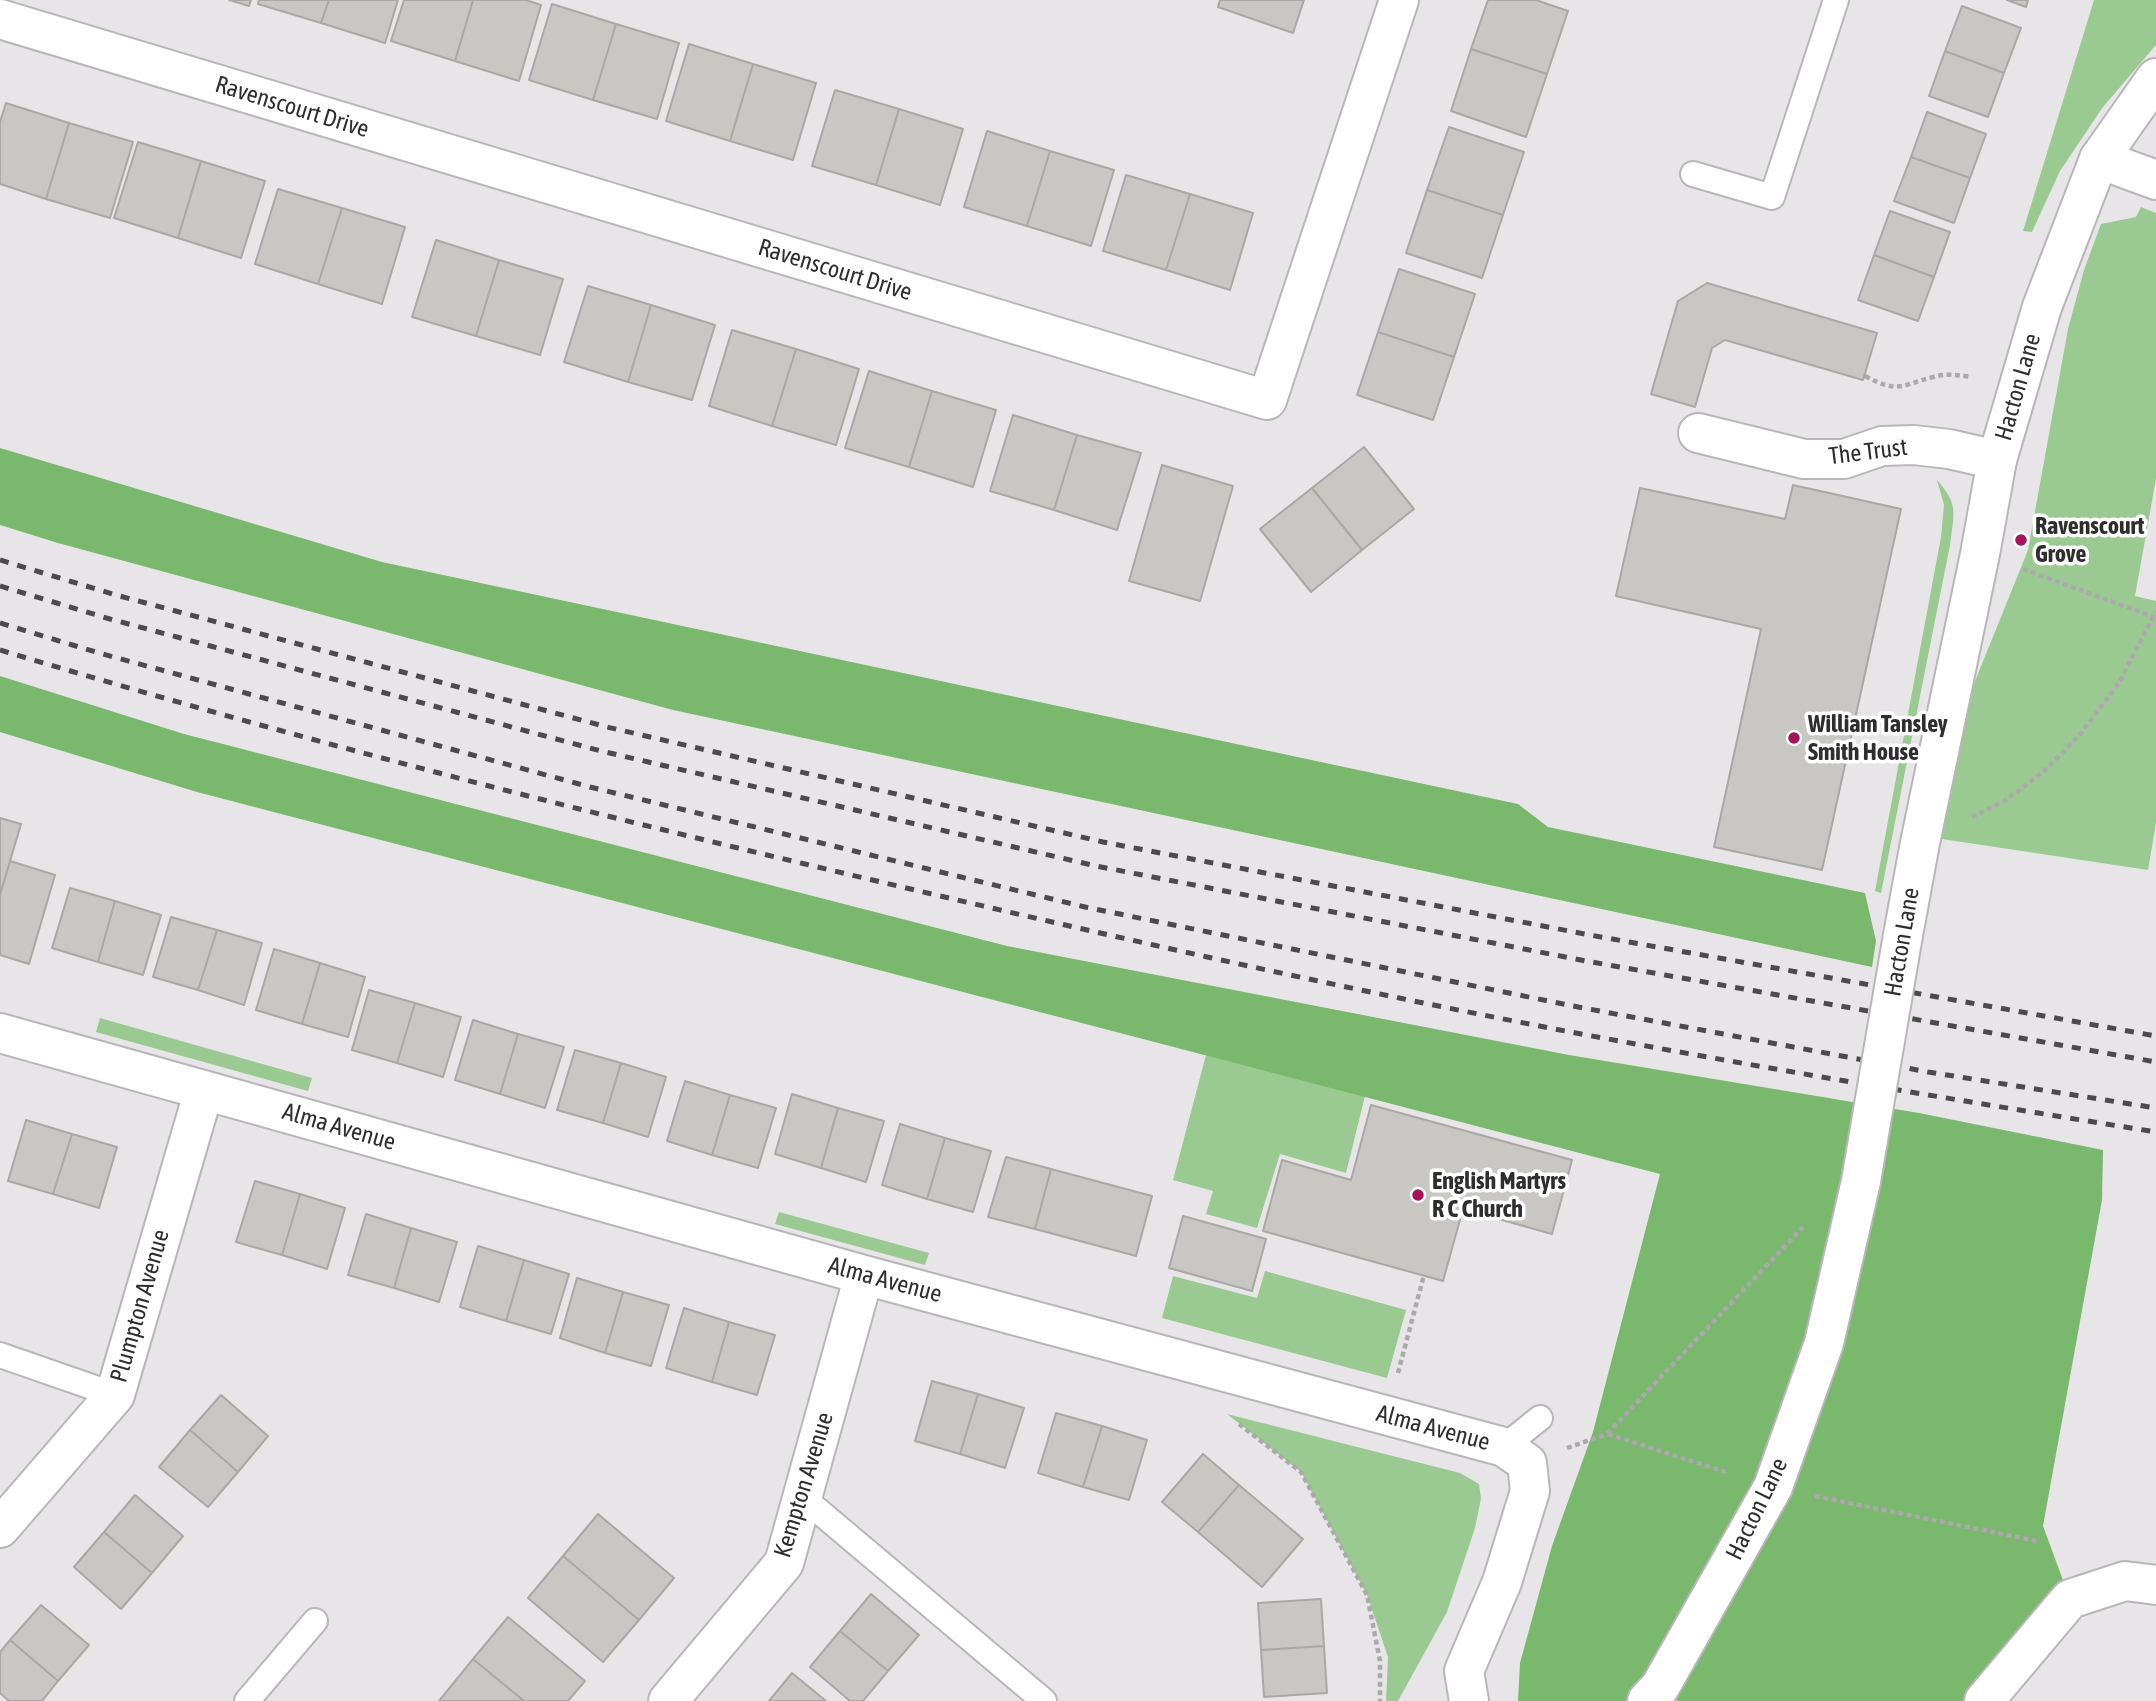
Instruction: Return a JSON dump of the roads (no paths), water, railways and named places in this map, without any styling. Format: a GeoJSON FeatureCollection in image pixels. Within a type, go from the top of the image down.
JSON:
{"type":"FeatureCollection","features":[{"type":"Feature","properties":{"kind":"street","name":"Ravenscourt Drive"},"geometry":{"type":"LineString","coordinates":[[0,19],[1267,400],[1399,0]]}},
{"type":"Feature","properties":{"kind":"street","name":"Hacton Lane"},"geometry":{"type":"LineString","coordinates":[[1662,1696],[1773,1487],[1824,1343],[1861,1181],[1920,843],[1997,460],[2042,307],[2099,159],[2156,78]]}},
{"type":"Feature","properties":{"kind":"street"},"geometry":{"type":"LineString","coordinates":[[2099,159],[2156,180]]}},
{"type":"Feature","properties":{"kind":"street","name":"The Trust"},"geometry":{"type":"LineString","coordinates":[[1698,433],[1804,459],[1844,459],[1882,446],[1914,445],[1949,449],[1997,460]]}},
{"type":"Feature","properties":{"kind":"street","name":"Alma Avenue"},"geometry":{"type":"LineString","coordinates":[[0,1033],[864,1275],[1387,1416],[1516,1455]]}},
{"type":"Feature","properties":{"kind":"street","name":"Plumpton Avenue"},"geometry":{"type":"LineString","coordinates":[[0,1528],[115,1395],[204,1090]]}},
{"type":"Feature","properties":{"kind":"street","name":"Kempton Avenue"},"geometry":{"type":"LineString","coordinates":[[668,1701],[783,1563],[864,1275]]}},
{"type":"Feature","properties":{"kind":"street"},"geometry":{"type":"LineString","coordinates":[[1469,1701],[1464,1671],[1506,1569],[1530,1490],[1516,1455]]}},
{"type":"Feature","properties":{"kind":"street"},"geometry":{"type":"LineString","coordinates":[[1984,1701],[2070,1599],[2125,1581],[2156,1585]]}},
{"type":"Feature","properties":{"kind":"lane"},"geometry":{"type":"LineString","coordinates":[[1693,174],[1772,197],[1836,0]]}},
{"type":"Feature","properties":{"kind":"lane"},"geometry":{"type":"LineString","coordinates":[[0,1355],[115,1395]]}},
{"type":"Feature","properties":{"kind":"lane"},"geometry":{"type":"LineString","coordinates":[[1516,1455],[1540,1418]]}},
{"type":"Feature","properties":{"kind":"lane"},"geometry":{"type":"LineString","coordinates":[[802,1497],[1044,1701]]}},
{"type":"Feature","properties":{"kind":"lane"},"geometry":{"type":"LineString","coordinates":[[247,1701],[315,1621]]}},
{"type":"Feature","properties":{"kind":"railway"},"geometry":{"type":"LineString","coordinates":[[0,560],[116,595],[607,727],[1103,842],[1590,935],[2156,1036]]}},
{"type":"Feature","properties":{"kind":"railway"},"geometry":{"type":"LineString","coordinates":[[0,586],[110,619],[601,751],[1096,866],[1586,961],[2156,1062]]}},
{"type":"Feature","properties":{"kind":"railway"},"geometry":{"type":"LineString","coordinates":[[0,623],[99,653],[590,787],[1085,907],[1578,1007],[1928,1072],[2156,1108]]}},
{"type":"Feature","properties":{"kind":"railway"},"geometry":{"type":"LineString","coordinates":[[0,650],[300,736],[603,815],[1189,953],[1576,1033],[2156,1132]]}},
{"type":"Feature","properties":{"kind":"place","name":"Ravenscourt Grove"},"geometry":{"type":"Point","coordinates":[2021,540]}},
{"type":"Feature","properties":{"kind":"place","name":"William Tansley Smith House"},"geometry":{"type":"Point","coordinates":[1794,738]}},
{"type":"Feature","properties":{"kind":"place","name":"English Martyrs R C Church"},"geometry":{"type":"Point","coordinates":[1418,1195]}}]}
